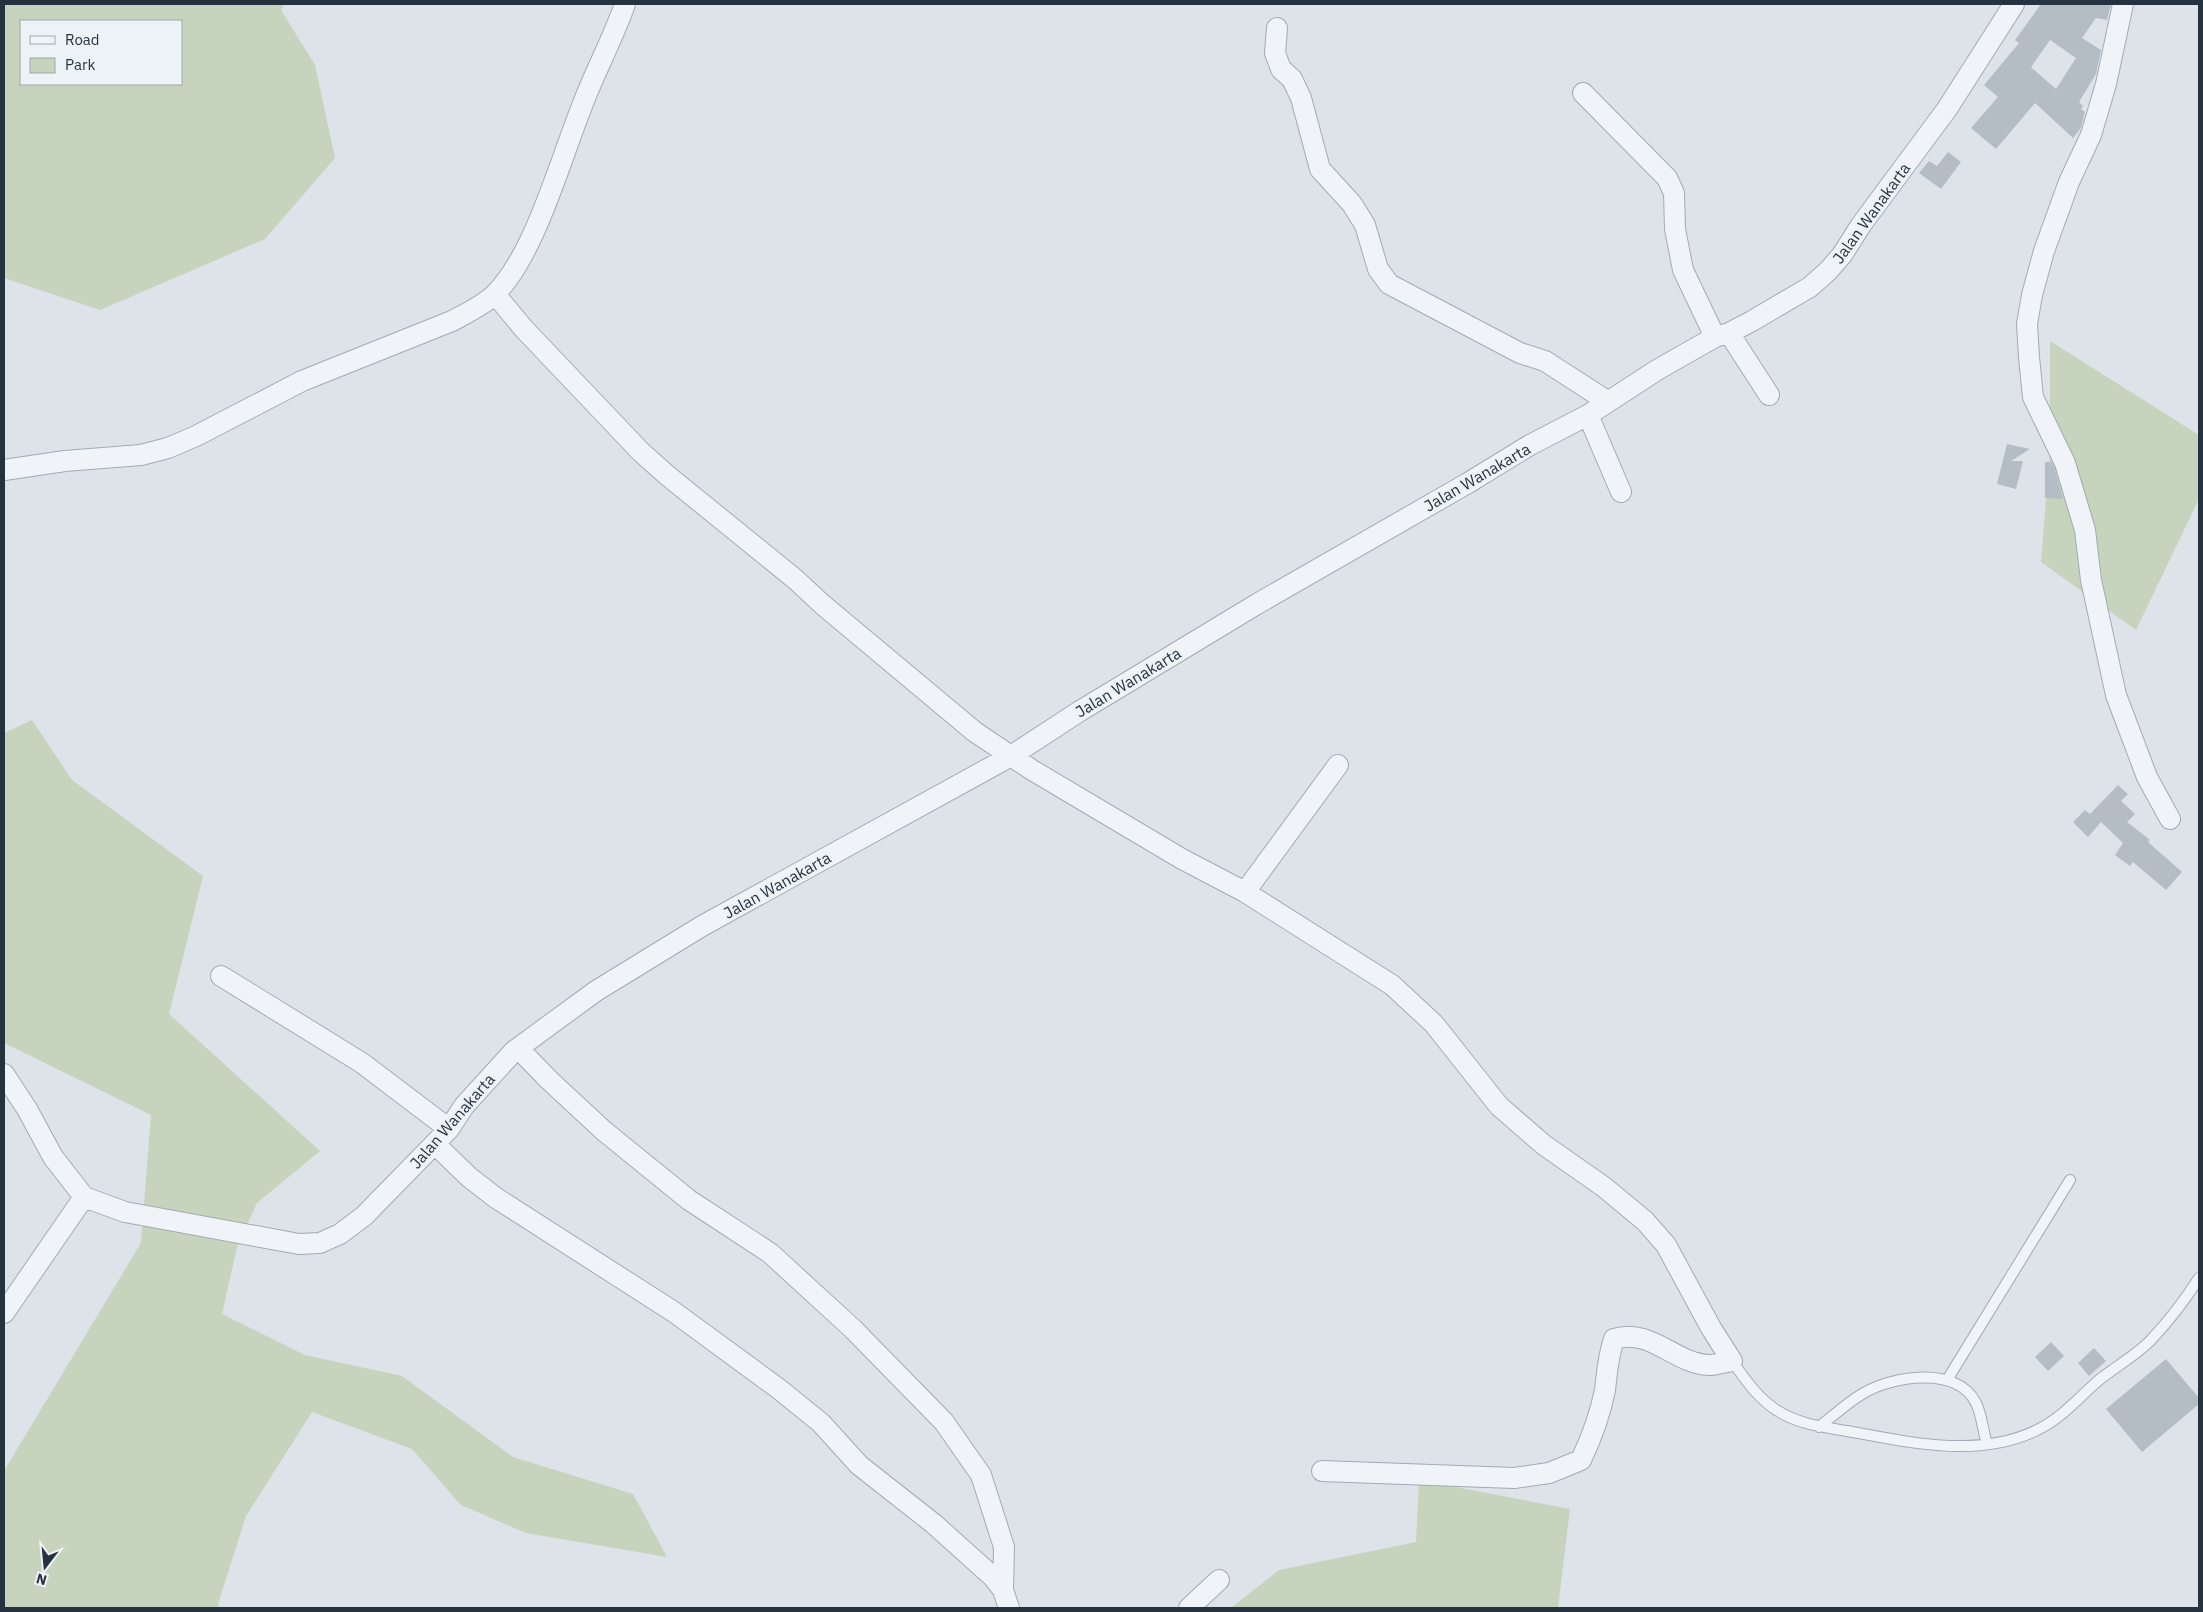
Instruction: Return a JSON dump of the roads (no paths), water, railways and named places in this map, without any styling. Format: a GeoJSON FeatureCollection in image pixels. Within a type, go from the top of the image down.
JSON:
{"type":"FeatureCollection","features":[{"type":"Feature","properties":{"kind":"street"},"geometry":{"type":"LineString","coordinates":[[4,470],[65,461],[141,455],[168,448],[196,436],[302,381],[452,321],[474,310],[495,294],[526,247],[583,102],[625,4]]}},
{"type":"Feature","properties":{"kind":"street","name":"Jalan Wanakarta"},"geometry":{"type":"LineString","coordinates":[[84,1197],[126,1212],[299,1244],[320,1243],[340,1234],[364,1216],[435,1144],[449,1129],[464,1106],[482,1084],[518,1048],[596,992],[702,926],[1011,756],[1080,711],[1257,604],[1530,445],[1588,415],[1607,401],[1810,286],[1838,260],[1947,109],[2014,4]]}},
{"type":"Feature","properties":{"kind":"street"},"geometry":{"type":"LineString","coordinates":[[2123,4],[2106,84],[2091,135],[2069,182],[2044,251],[2034,286],[2027,324],[2033,398],[2065,463],[2085,530],[2091,580],[2116,695],[2147,777],[2170,819]]}},
{"type":"Feature","properties":{"kind":"street"},"geometry":{"type":"LineString","coordinates":[[1277,28],[1274,53],[1281,69],[1292,79],[1301,98],[1320,169],[1352,204],[1365,225],[1378,269],[1389,284],[1520,353],[1545,361],[1607,401]]}},
{"type":"Feature","properties":{"kind":"street"},"geometry":{"type":"LineString","coordinates":[[1583,93],[1667,178],[1674,193],[1675,229],[1682,270],[1722,335],[1769,395]]}},
{"type":"Feature","properties":{"kind":"street"},"geometry":{"type":"LineString","coordinates":[[495,294],[524,329],[590,399],[668,476],[795,579],[823,605],[975,732],[1011,756],[1182,859],[1245,892],[1392,985],[1434,1024],[1499,1106],[1544,1146],[1604,1187],[1645,1221],[1666,1245],[1732,1361],[1709,1365],[1691,1361],[1642,1338],[1625,1336],[1614,1339],[1594,1433],[1581,1460],[1549,1473],[1514,1478],[1322,1471]]}},
{"type":"Feature","properties":{"kind":"street"},"geometry":{"type":"LineString","coordinates":[[1588,415],[1621,492]]}},
{"type":"Feature","properties":{"kind":"street"},"geometry":{"type":"LineString","coordinates":[[1245,892],[1338,765]]}},
{"type":"Feature","properties":{"kind":"street"},"geometry":{"type":"LineString","coordinates":[[221,976],[362,1063],[449,1129]]}},
{"type":"Feature","properties":{"kind":"street"},"geometry":{"type":"LineString","coordinates":[[518,1048],[604,1131],[689,1200],[762,1247],[788,1269],[853,1329],[944,1422],[981,1475],[1004,1547],[1006,1599]]}},
{"type":"Feature","properties":{"kind":"street"},"geometry":{"type":"LineString","coordinates":[[4,1074],[27,1109],[53,1157],[84,1197],[4,1312]]}},
{"type":"Feature","properties":{"kind":"street"},"geometry":{"type":"LineString","coordinates":[[435,1144],[469,1177],[496,1198],[674,1312],[779,1389],[821,1423],[859,1465],[934,1524],[993,1577],[1006,1599]]}},
{"type":"Feature","properties":{"kind":"street"},"geometry":{"type":"LineString","coordinates":[[1189,1608],[1218,1580]]}},
{"type":"Feature","properties":{"kind":"lane"},"geometry":{"type":"LineString","coordinates":[[1948,1380],[2070,1180]]}},
{"type":"Feature","properties":{"kind":"lane"},"geometry":{"type":"LineString","coordinates":[[1732,1361],[1766,1403],[1778,1412],[1795,1420],[1819,1427],[1876,1438],[1921,1443],[1966,1446],[2014,1440],[2038,1430],[2067,1410],[2099,1381],[2149,1342],[2187,1297],[2199,1278]]}},
{"type":"Feature","properties":{"kind":"lane"},"geometry":{"type":"LineString","coordinates":[[1819,1427],[1861,1394],[1887,1382],[1912,1377],[1948,1380],[1964,1389],[1976,1403],[1986,1444]]}}]}
